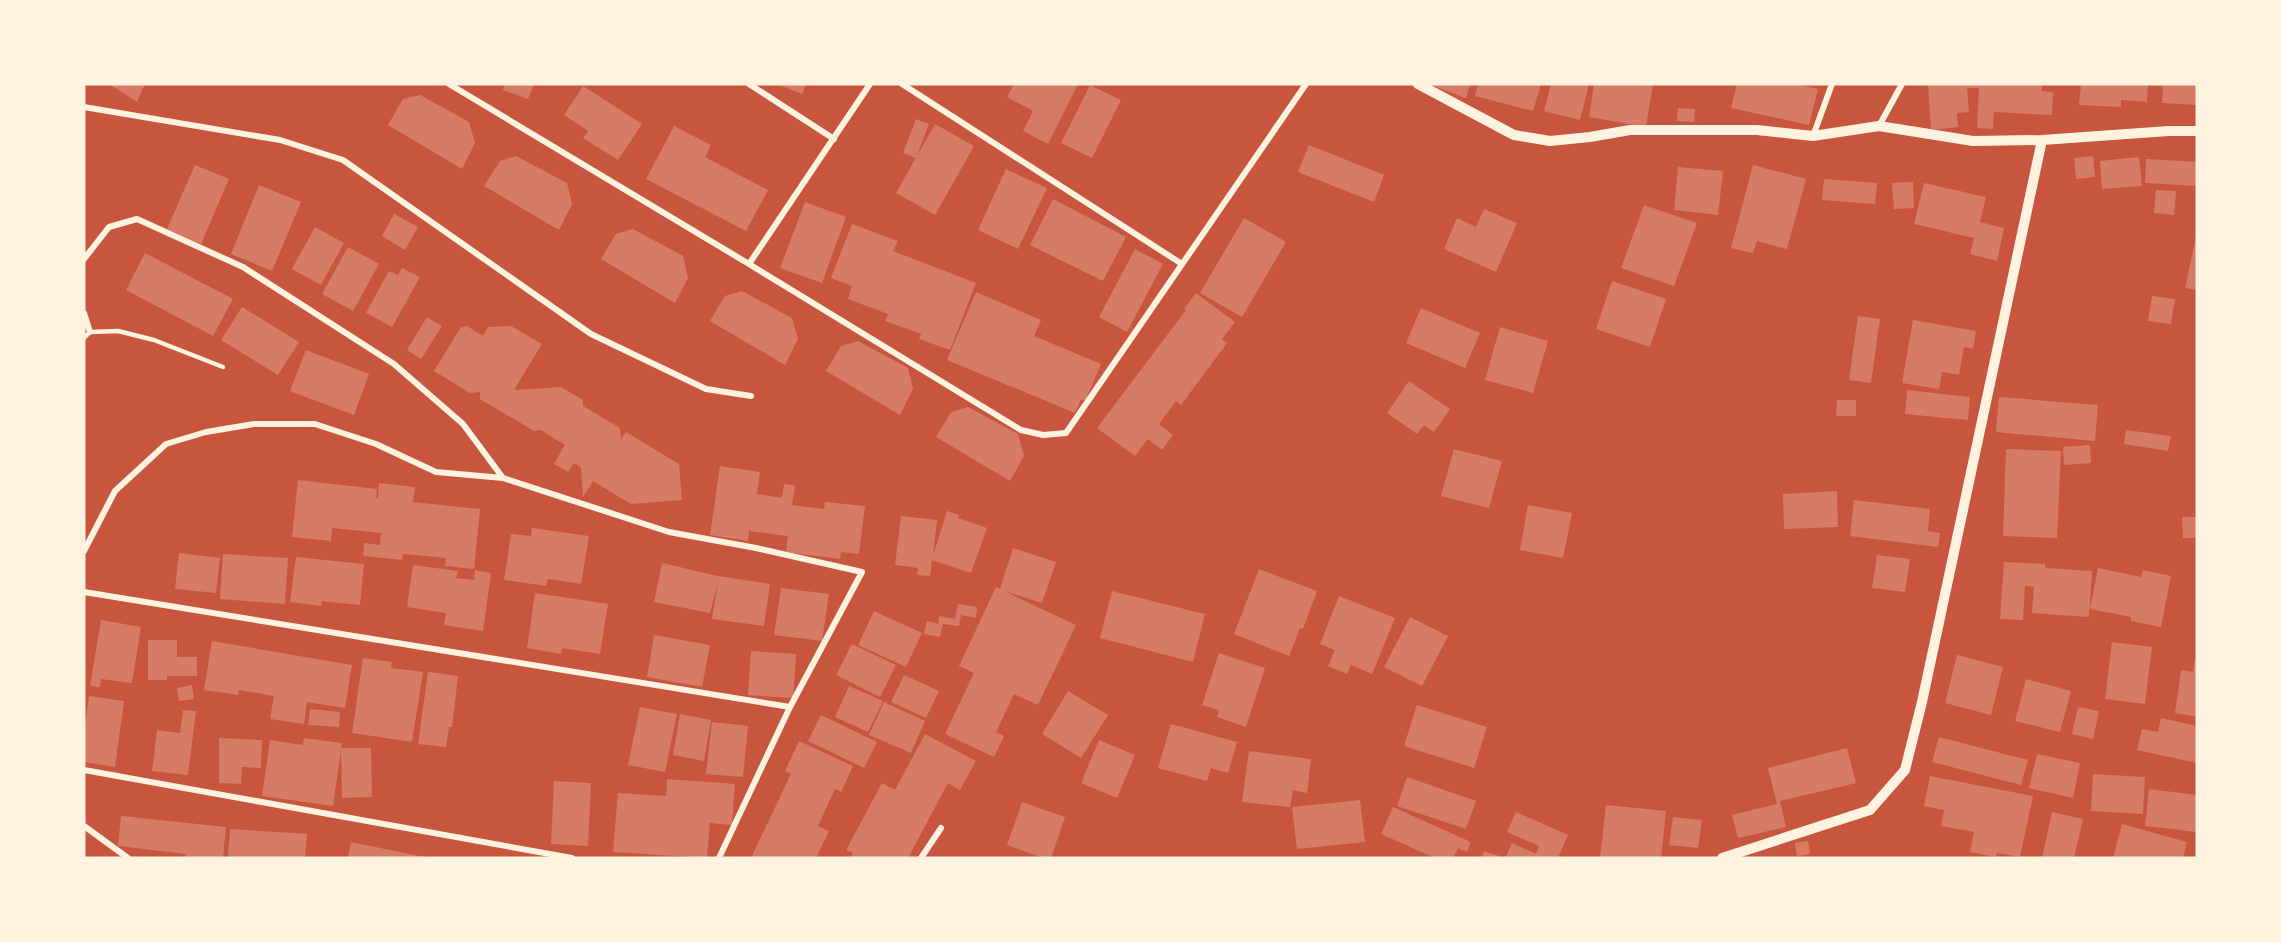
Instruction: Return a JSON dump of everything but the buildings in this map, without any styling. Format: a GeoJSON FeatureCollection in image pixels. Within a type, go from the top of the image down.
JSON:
{"type":"FeatureCollection","features":[{"type":"Feature","properties":{"kind":"street"},"geometry":{"type":"LineString","coordinates":[[448,84],[1021,430],[1043,435],[1066,434],[1306,84]]}},
{"type":"Feature","properties":{"kind":"street"},"geometry":{"type":"LineString","coordinates":[[749,84],[834,139]]}},
{"type":"Feature","properties":{"kind":"street"},"geometry":{"type":"LineString","coordinates":[[749,264],[870,84]]}},
{"type":"Feature","properties":{"kind":"street"},"geometry":{"type":"LineString","coordinates":[[902,84],[1182,264]]}},
{"type":"Feature","properties":{"kind":"street"},"geometry":{"type":"LineString","coordinates":[[1418,84],[1514,135],[1550,141],[1630,130],[1757,130],[1813,136],[1880,126],[1973,141],[2042,140],[2197,131]]}},
{"type":"Feature","properties":{"kind":"street"},"geometry":{"type":"LineString","coordinates":[[1813,136],[1832,84]]}},
{"type":"Feature","properties":{"kind":"street"},"geometry":{"type":"LineString","coordinates":[[1880,126],[1902,84]]}},
{"type":"Feature","properties":{"kind":"street"},"geometry":{"type":"LineString","coordinates":[[84,107],[280,140],[343,160],[591,334],[706,389],[751,396]]}},
{"type":"Feature","properties":{"kind":"street"},"geometry":{"type":"LineString","coordinates":[[1722,858],[1870,810],[1905,770],[1922,702],[2042,140]]}},
{"type":"Feature","properties":{"kind":"street"},"geometry":{"type":"LineString","coordinates":[[84,258],[109,227],[137,219],[243,267],[394,364],[463,424],[503,478]]}},
{"type":"Feature","properties":{"kind":"street"},"geometry":{"type":"LineString","coordinates":[[84,313],[90,332]]}},
{"type":"Feature","properties":{"kind":"street"},"geometry":{"type":"LineString","coordinates":[[84,551],[115,491],[166,444],[206,432],[254,424],[315,424],[376,444],[436,472],[503,478],[669,532],[756,548],[862,572],[790,707],[719,858]]}},
{"type":"Feature","properties":{"kind":"street"},"geometry":{"type":"LineString","coordinates":[[84,592],[790,707]]}},
{"type":"Feature","properties":{"kind":"street"},"geometry":{"type":"LineString","coordinates":[[84,770],[572,858]]}},
{"type":"Feature","properties":{"kind":"street"},"geometry":{"type":"LineString","coordinates":[[84,826],[128,858]]}},
{"type":"Feature","properties":{"kind":"street"},"geometry":{"type":"LineString","coordinates":[[921,858],[941,828]]}},
{"type":"Feature","properties":{"kind":"lane"},"geometry":{"type":"LineString","coordinates":[[84,338],[90,332],[118,331],[154,340],[223,367]]}}]}
